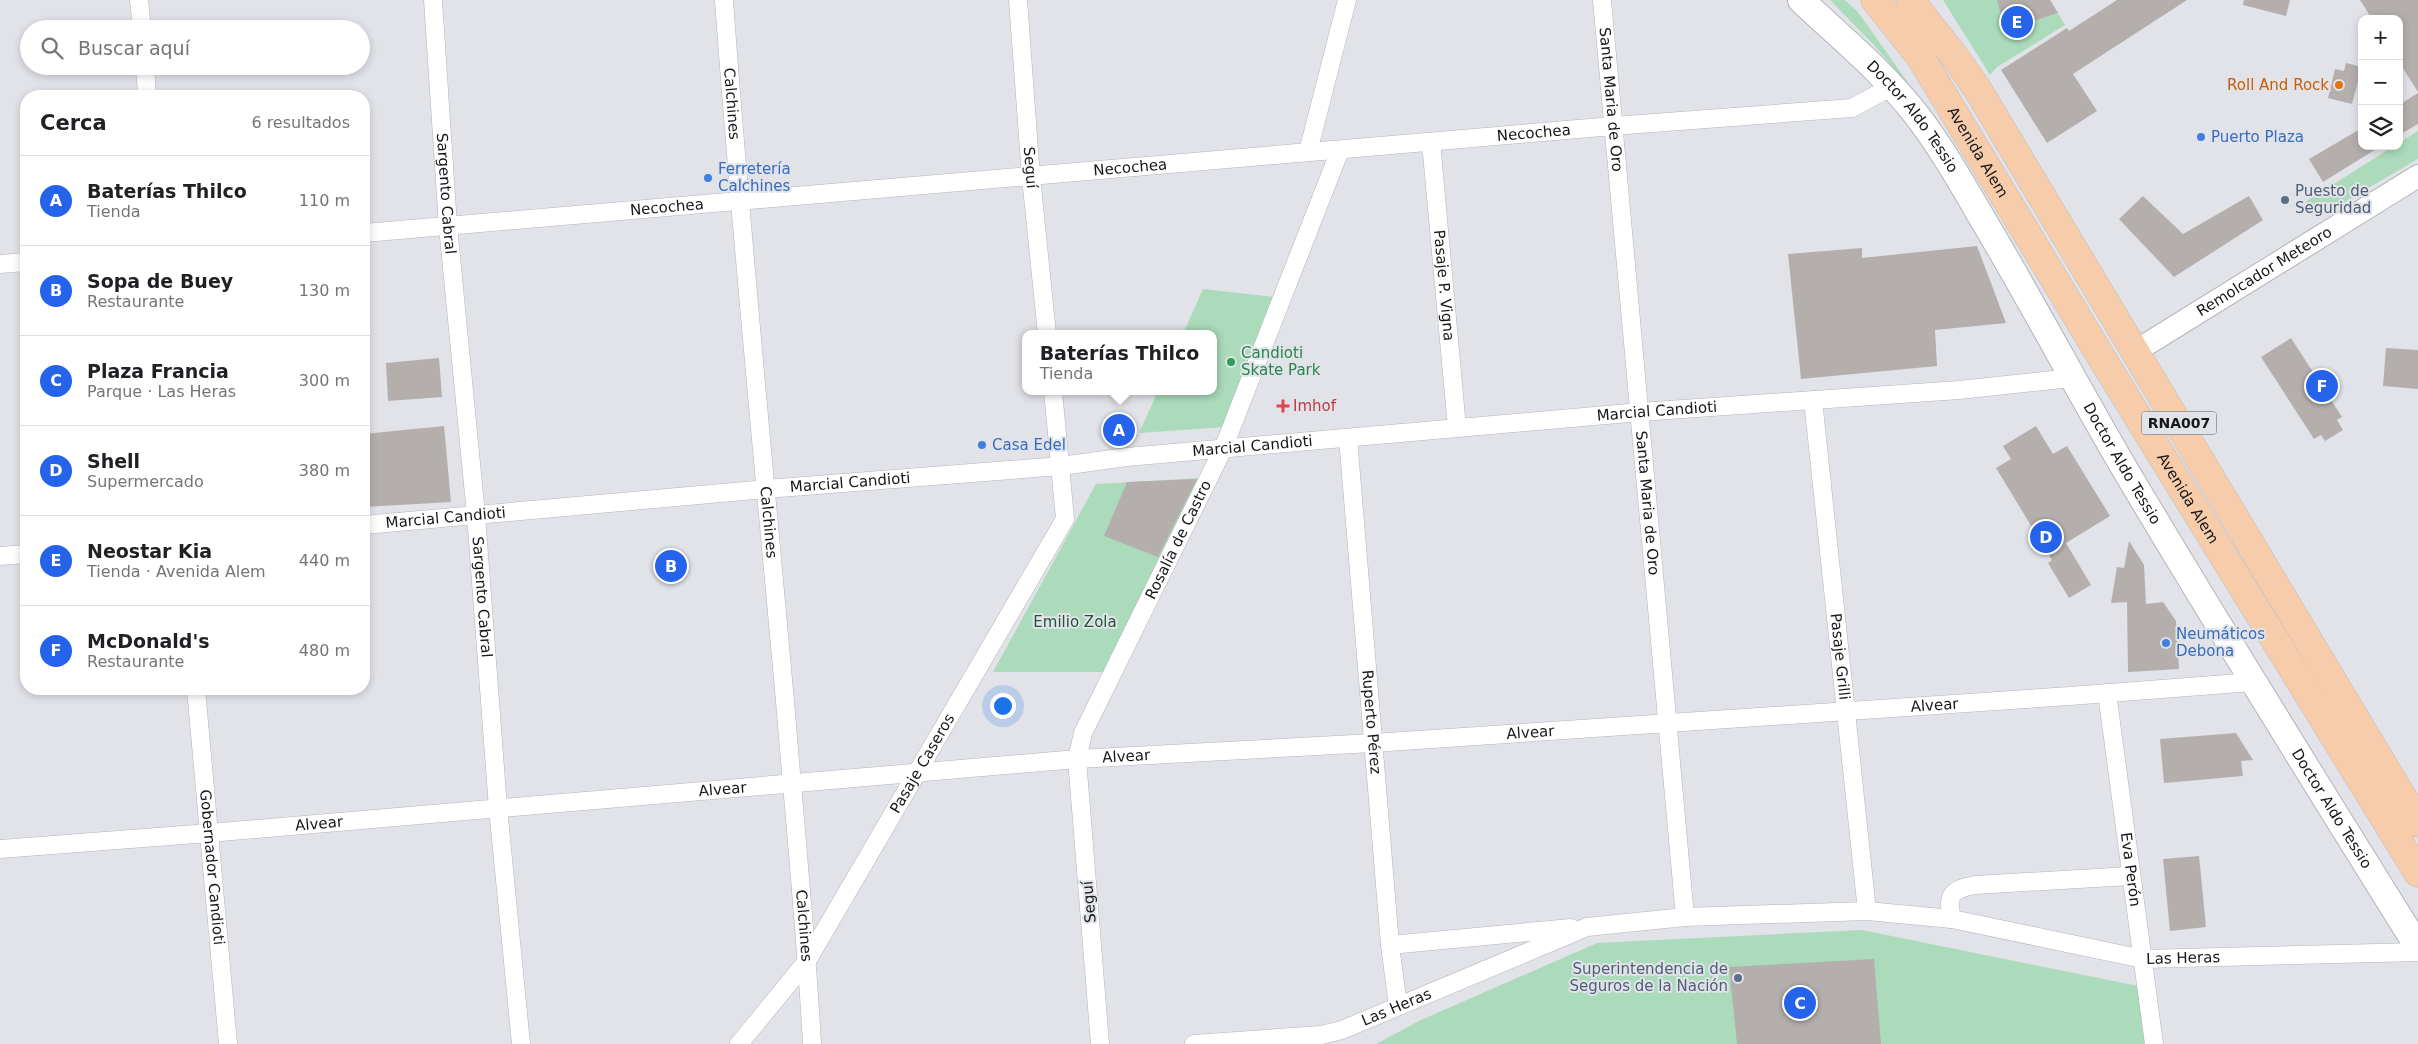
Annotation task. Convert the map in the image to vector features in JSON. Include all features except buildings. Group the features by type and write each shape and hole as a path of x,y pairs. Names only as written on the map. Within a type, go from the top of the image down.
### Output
{"highway":[{"name":"Avenida Alem","path":"1875,0 1921,58 2106,365 2418,873"},
{"name":"Avenida Alem","path":"1910,0 1978,90 2418,822"},
{"path":"1916,0 1933,28"}],"main road":[{"name":"Doctor Aldo Tessio","path":"1802,0 1891,86 1914,112 1946,159 2017,276 2072,378 2253,682 2418,947"},
{"name":"Marcial Candioti","path":"2072,378 2136,351"}],"street":[{"path":"139,0 141,20"},
{"name":"Sargento Cabral","path":"434,0 448,226 476,515 498,808 522,1044"},
{"name":"Calchines","path":"724,0 738,200 792,782 812,1044"},
{"name":"Seguí","path":"1018,0 1031,177 1047,330"},
{"path":"1308,152 1348,0"},
{"name":"Santa Maria de Oro","path":"1602,0 1685,917"},
{"path":"146,75 147,90"},
{"name":"Necochea","path":"370,232 1613,126 1852,108 1891,86"},
{"name":"Pasaje P. Vigna","path":"1431,142 1457,428"},
{"name":"Rosalía de Castro","path":"1077,759 1083,733 1223,449 1340,150"},
{"name":"Remolcador Meteoro","path":"2136,351 2418,176"},
{"path":"0,264 20,262"},
{"name":"Marcial Candioti","path":"370,524 766,489 1061,466 1223,449 1640,412 1959,390 2072,378"},
{"path":"1053,395 1061,466"},
{"name":"Pasaje Grilli","path":"1813,400 1867,911"},
{"name":"Ruperto Pérez","path":"1348,438 1390,945 1398,1006"},
{"name":"Pasaje Caseros","path":"739,1044 807,961 915,773 1065,519 1061,466"},
{"path":"0,556 20,554"},
{"name":"Alvear","path":"0,849 1077,759 1373,743 2253,682"},
{"name":"Eva Perón","path":"2106,693 2154,1044"},
{"name":"Gobernador Candioti","path":"197,695 228,1044"},
{"name":"Seguí","path":"1077,759 1100,1044"},
{"path":"1952,919 1950,898 1952,894 1963,887 1975,884 2130,876"},
{"name":"Las Heras","path":"1390,945 1685,917 1867,911 1952,919 2143,959 2418,952"},
{"name":"Las Heras","path":"1194,1044 1321,1035 1342,1030 1587,927"}],"green space":[{"path":"1830,0 1845,0 1858,12 1914,91 1873,44"},
{"path":"1943,0 1997,0 2005,31 2058,13 2065,25 1997,67 1990,75"},
{"path":"2418,131 2418,159 2324,214 2314,212 2305,202 2388,150 2403,150 2403,140"},
{"name":"Candioti Skate Park","path":"1203,289 1275,297 1225,427 1139,433 1156,395 1217,395 1217,330 1185,330"},
{"name":"Emilio Zola","path":"1202,478 1105,672 993,672 1096,484"},
{"path":"1862,930 2138,986 2145,1044 1376,1044 1421,1020 1597,943"}],"place":[{"name":"Neostar Kia","path":"2017,22"},
{"name":"Roll And Rock","path":"2339,85"},
{"name":"Puerto Plaza","path":"2201,137"},
{"name":"Ferretería Calchines","path":"708,178"},
{"name":"Puesto de Seguridad","path":"2285,200"},
{"name":"Candioti Skate Park","path":"1231,362"},
{"name":"McDonald's","path":"2322,386"},
{"name":"Imhof","path":"1283,406"},
{"name":"Baterías Thilco","path":"1119,430"},
{"name":"Casa Edel","path":"982,445"},
{"name":"Shell","path":"2046,537"},
{"name":"Sopa de Buey","path":"671,566"},
{"name":"Neumáticos Debona","path":"2166,643"},
{"name":"Superintendencia de Seguros de la Nación","path":"1738,978"},
{"name":"Plaza Francia","path":"1800,1003"}]}
